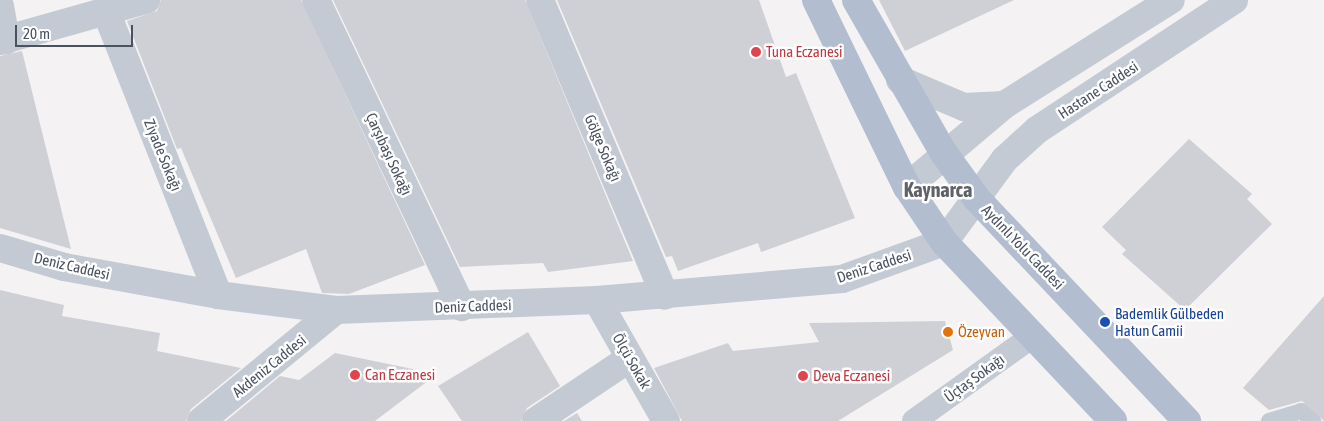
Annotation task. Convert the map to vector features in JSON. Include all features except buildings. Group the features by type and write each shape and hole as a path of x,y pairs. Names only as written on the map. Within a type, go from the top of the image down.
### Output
{"main road":[{"path":"816,0 907,187 944,242 1034,335 1113,421"},
{"name":"Aydınlı Yolu Caddesi","path":"856,0 900,80 943,152 977,199 1187,421"}],"street":[{"path":"0,6 3,41 107,14 146,0"},
{"name":"Çarşıbaşı Sokağı","path":"316,0 462,307"},
{"name":"Gölge Sokağı","path":"540,0 665,296"},
{"path":"907,187 943,152 1004,105 1171,0"},
{"name":"Hastane Caddesi","path":"944,242 1005,159 1038,130 1234,0"},
{"name":"Ziyade Sokağı","path":"107,14 218,295"},
{"path":"900,80 964,107 1004,105"},
{"name":"Deniz Caddesi","path":"0,248 64,266 218,295 336,310 462,307 665,296 842,279 944,242"},
{"name":"Ölçü Sokak","path":"597,300 666,421"},
{"name":"Akdeniz Caddesi","path":"201,421 336,310"},
{"name":"Üçtaş Sokağı","path":"914,421 1034,335"},
{"path":"536,421 630,358"}],"lane":[{"path":"1269,421 1301,411 1313,421"}],"place":[{"name":"Tuna Eczanesi","path":"756,52"},
{"name":"Bademli̇k Gülbeden Hatun Cami̇i̇","path":"1105,322"},
{"name":"Özeyvan","path":"948,332"},
{"name":"Can Eczanesi","path":"355,375"},
{"name":"Deva Eczanesi","path":"803,376"}],"district":[{"name":"Kaynarca","path":"938,189"}]}
